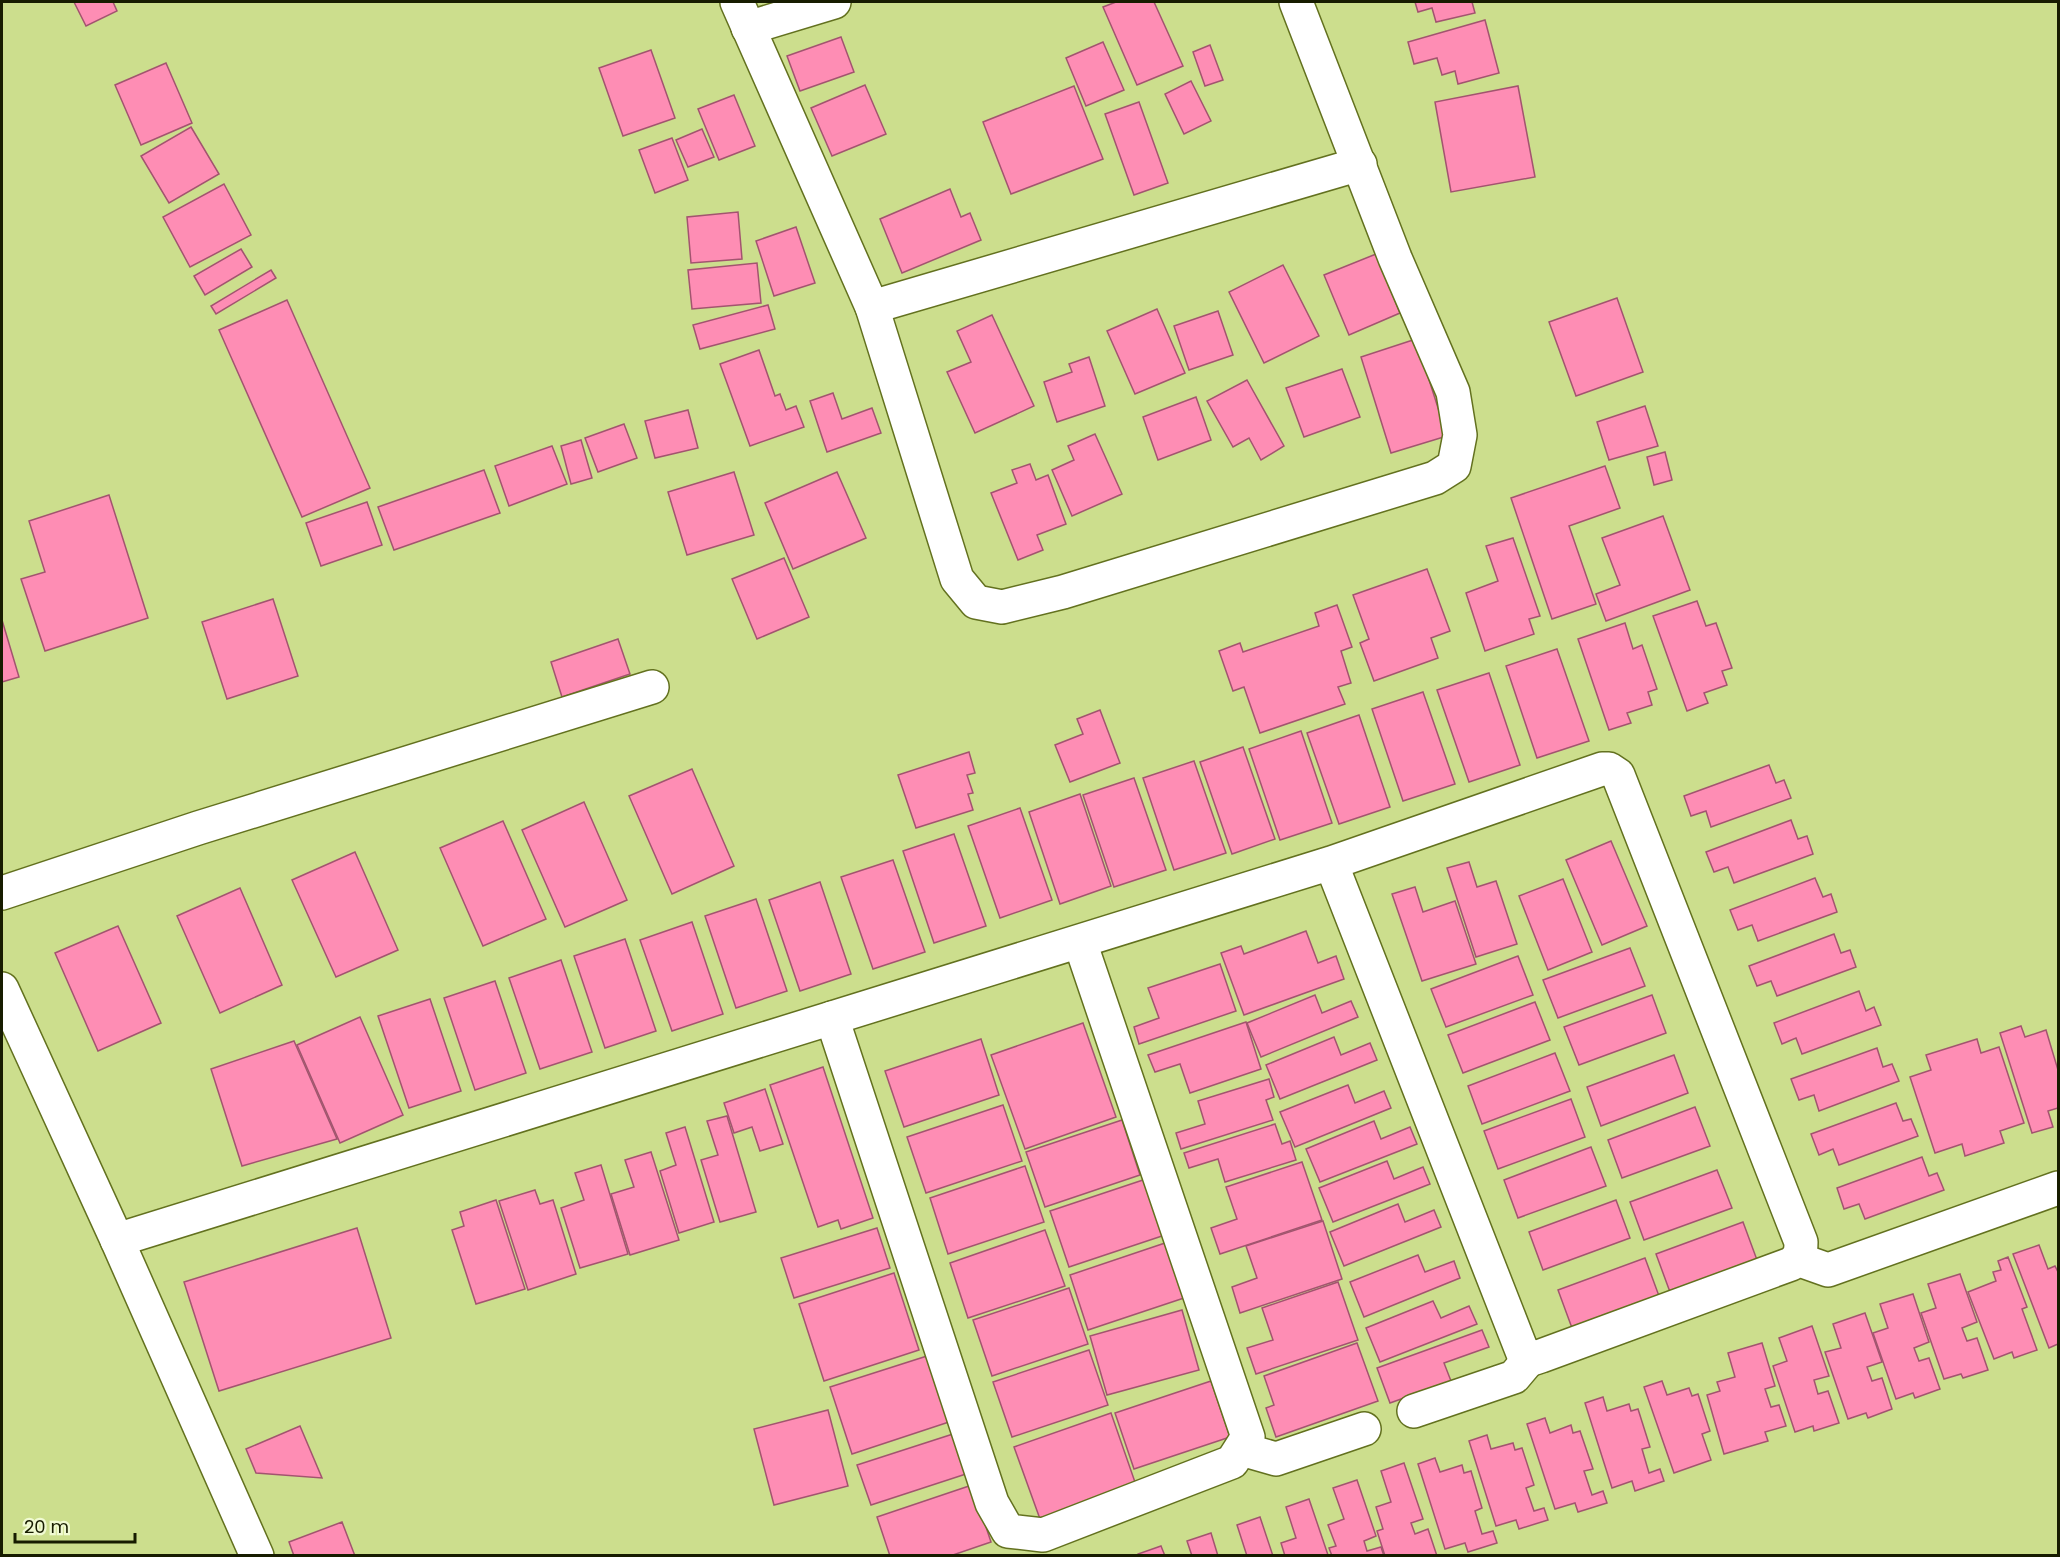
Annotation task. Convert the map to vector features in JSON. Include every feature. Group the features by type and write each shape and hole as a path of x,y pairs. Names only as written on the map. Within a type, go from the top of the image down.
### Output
{"street":[{"path":"834,2 743,15 872,307 957,579 976,602 1002,607 1063,592 1435,478 1454,466 1460,435 1453,392 1395,258 1296,2"},
{"path":"872,307 1360,164"},
{"path":"2,893 198,828 652,687"},
{"path":"117,1240 1331,863 1602,768 1615,771 1801,1242 1801,1253 1797,1259 1791,1264 1552,1352 1530,1358 1524,1356 1331,863"},
{"path":"832,1018 992,1503 1008,1531 1043,1535 1232,1462 1248,1437 1080,942"},
{"path":"2,989 117,1240 256,1556"},
{"path":"1797,1259 1828,1270 2058,1188"},
{"path":"1414,1412 1514,1377 1530,1358"},
{"path":"1240,1449 1276,1459 1364,1429"}],"building":[{"path":"74,2 113,2 117,11 86,26"},
{"path":"1116,2 1154,2 1183,66 1137,85 1103,7"},
{"path":"1415,2 1472,2 1475,13 1436,22 1432,8 1418,12"},
{"path":"1485,20 1499,73 1458,84 1455,71 1442,75 1437,58 1414,64 1408,42"},
{"path":"841,37 854,72 800,91 787,56"},
{"path":"1103,42 1124,90 1086,106 1066,58"},
{"path":"1210,45 1223,80 1205,86 1193,52"},
{"path":"651,50 675,118 623,136 599,68"},
{"path":"166,63 192,123 141,145 115,85"},
{"path":"1191,81 1211,121 1184,134 1165,94"},
{"path":"865,85 886,134 832,156 811,108"},
{"path":"1074,86 1103,159 1011,194 983,122"},
{"path":"1518,86 1535,177 1451,192 1435,102"},
{"path":"734,95 755,146 719,160 698,109"},
{"path":"1139,102 1168,183 1134,195 1105,114"},
{"path":"191,127 219,174 169,203 141,156"},
{"path":"702,129 714,157 688,167 676,140"},
{"path":"672,138 688,180 655,193 639,150"},
{"path":"224,184 251,235 190,267 163,217"},
{"path":"950,189 961,217 970,213 981,240 902,273 880,219"},
{"path":"738,212 742,259 691,263 687,217"},
{"path":"796,227 815,283 774,296 756,241"},
{"path":"241,249 252,267 205,295 194,276"},
{"path":"1376,254 1400,313 1349,335 1324,275"},
{"path":"757,263 761,303 692,309 688,270"},
{"path":"1283,265 1319,336 1264,363 1229,292"},
{"path":"271,270 276,278 216,314 211,306"},
{"path":"1617,298 1643,372 1576,396 1549,322"},
{"path":"287,300 370,488 302,517 219,330"},
{"path":"768,305 775,329 700,349 693,325"},
{"path":"1157,309 1185,373 1135,394 1107,331"},
{"path":"1218,311 1233,355 1189,370 1174,326"},
{"path":"992,315 1034,406 975,433 947,372 971,362 957,331"},
{"path":"1416,339 1447,436 1391,453 1361,357"},
{"path":"759,350 775,396 780,394 786,410 796,406 804,427 750,446 720,364"},
{"path":"1089,357 1105,406 1057,422 1044,382 1072,372 1069,364"},
{"path":"1342,369 1360,417 1304,437 1286,388"},
{"path":"1247,380 1284,446 1261,460 1249,438 1233,447 1207,401"},
{"path":"833,393 842,419 872,408 881,433 827,452 810,401"},
{"path":"1196,397 1211,440 1158,460 1143,417"},
{"path":"1645,406 1658,446 1609,460 1597,422"},
{"path":"688,410 698,448 655,458 645,421"},
{"path":"624,424 637,458 598,472 585,438"},
{"path":"1095,434 1122,494 1072,516 1052,470 1074,460 1068,446"},
{"path":"581,440 592,478 571,484 561,446"},
{"path":"552,446 567,484 509,506 495,466"},
{"path":"1665,452 1672,480 1654,485 1647,457"},
{"path":"1030,464 1036,480 1048,475 1066,524 1037,535 1043,550 1018,560 991,493 1017,483 1012,470"},
{"path":"1605,466 1620,508 1569,526 1596,604 1552,619 1511,498"},
{"path":"484,470 500,513 394,550 378,507"},
{"path":"734,472 754,535 687,555 668,492"},
{"path":"837,472 866,538 793,569 765,503"},
{"path":"109,495 148,618 45,651 21,579 45,572 29,521"},
{"path":"367,502 382,545 321,566 306,523"},
{"path":"1663,516 1690,590 1606,621 1596,594 1620,585 1602,538"},
{"path":"1513,538 1540,616 1529,619 1534,634 1485,651 1466,593 1498,581 1486,546"},
{"path":"784,558 809,617 757,639 732,579"},
{"path":"1427,569 1450,631 1431,638 1438,658 1374,681 1360,643 1369,639 1353,595"},
{"path":"273,599 298,676 227,699 202,622"},
{"path":"1697,601 1706,626 1716,623 1732,668 1722,671 1727,685 1704,693 1708,703 1687,711 1653,616"},
{"path":"1337,605 1352,647 1341,651 1351,683 1338,687 1345,704 1260,733 1244,687 1233,691 1219,651 1240,643 1243,652 1319,626 1315,613"},
{"path":"2,620 19,677 2,682"},
{"path":"1625,623 1633,649 1642,645 1657,689 1648,692 1652,705 1627,713 1631,723 1609,730 1578,639"},
{"path":"618,639 630,674 562,697 551,662"},
{"path":"1557,649 1589,741 1537,758 1506,666"},
{"path":"1489,673 1520,765 1469,782 1437,690"},
{"path":"1423,692 1455,784 1403,801 1372,709"},
{"path":"1100,710 1120,763 1070,782 1055,745 1083,734 1077,719"},
{"path":"1359,715 1390,807 1339,824 1307,733"},
{"path":"1301,731 1332,823 1280,840 1249,749"},
{"path":"1243,747 1275,839 1232,854 1200,762"},
{"path":"969,752 975,773 967,775 973,793 968,794 973,810 916,828 898,775"},
{"path":"1194,761 1226,853 1174,870 1143,778"},
{"path":"1769,765 1776,783 1784,780 1791,798 1711,827 1706,811 1691,816 1684,796"},
{"path":"692,769 734,866 672,894 629,796"},
{"path":"1134,778 1166,870 1114,887 1083,795"},
{"path":"1080,794 1111,886 1060,904 1029,812"},
{"path":"584,802 627,900 565,927 522,830"},
{"path":"1020,808 1052,900 1000,918 968,826"},
{"path":"1791,820 1798,839 1807,836 1813,854 1734,883 1728,867 1714,872 1706,852"},
{"path":"503,821 546,919 483,946 440,848"},
{"path":"954,834 986,926 934,943 903,851"},
{"path":"1611,841 1647,926 1602,945 1566,860"},
{"path":"355,852 398,950 336,977 292,880"},
{"path":"893,860 925,952 873,969 841,877"},
{"path":"1469,862 1477,887 1496,881 1517,944 1476,957 1447,868"},
{"path":"1815,878 1823,897 1831,894 1837,912 1758,941 1752,925 1738,930 1730,910"},
{"path":"1563,879 1592,952 1548,970 1519,896"},
{"path":"820,882 851,974 800,991 769,900"},
{"path":"1415,887 1423,912 1455,901 1476,964 1422,981 1392,894"},
{"path":"240,888 282,985 220,1013 177,916"},
{"path":"756,899 787,991 736,1008 705,916"},
{"path":"692,922 723,1014 672,1031 640,940"},
{"path":"118,926 161,1023 98,1051 55,953"},
{"path":"1306,931 1318,963 1336,956 1344,979 1244,1015 1221,953 1241,946 1244,954"},
{"path":"1834,934 1841,953 1850,950 1856,967 1777,996 1771,981 1757,986 1749,966"},
{"path":"625,939 656,1031 605,1048 574,956"},
{"path":"1630,948 1645,986 1558,1018 1543,980"},
{"path":"1518,956 1533,995 1446,1027 1431,989"},
{"path":"561,960 592,1052 540,1069 509,978"},
{"path":"1220,964 1236,1011 1139,1044 1134,1027 1159,1018 1148,988"},
{"path":"495,981 526,1073 475,1090 444,998"},
{"path":"1859,991 1866,1011 1874,1007 1881,1025 1802,1054 1796,1038 1782,1044 1774,1023"},
{"path":"1315,995 1322,1013 1351,1001 1358,1017 1261,1057 1247,1023"},
{"path":"1652,995 1666,1033 1579,1065 1564,1027"},
{"path":"430,999 461,1091 409,1108 378,1016"},
{"path":"1535,1002 1550,1040 1463,1073 1448,1035"},
{"path":"360,1017 403,1115 340,1143 297,1045"},
{"path":"1246,1022 1261,1069 1190,1093 1180,1064 1155,1072 1148,1055"},
{"path":"1083,1023 1116,1117 1025,1149 991,1055"},
{"path":"2021,1026 2025,1037 2046,1030 2058,1070 2058,1108 2048,1111 2053,1127 2032,1133 2000,1033"},
{"path":"1334,1037 1341,1055 1370,1043 1377,1060 1280,1099 1266,1065"},
{"path":"981,1039 999,1095 904,1127 885,1071"},
{"path":"1977,1039 1981,1053 1999,1047 2024,1123 2000,1131 2004,1143 1965,1156 1962,1144 1935,1153 1910,1077 1931,1070 1926,1055"},
{"path":"294,1041 337,1139 242,1166 211,1069"},
{"path":"1877,1048 1883,1067 1892,1064 1899,1081 1819,1111 1814,1095 1799,1100 1791,1079"},
{"path":"1555,1053 1570,1091 1482,1124 1468,1086"},
{"path":"1674,1055 1688,1093 1601,1126 1587,1087"},
{"path":"823,1067 873,1218 841,1229 838,1220 818,1227 770,1085"},
{"path":"1269,1079 1274,1097 1266,1100 1273,1120 1181,1149 1176,1133 1205,1124 1198,1101"},
{"path":"1348,1085 1355,1103 1384,1091 1391,1108 1295,1147 1280,1112"},
{"path":"765,1089 783,1144 760,1151 752,1127 734,1133 724,1103"},
{"path":"1571,1099 1585,1137 1498,1169 1484,1131"},
{"path":"1896,1103 1903,1121 1911,1119 1918,1136 1839,1165 1833,1149 1819,1155 1811,1134"},
{"path":"1003,1105 1022,1161 926,1193 907,1137"},
{"path":"1695,1107 1710,1146 1622,1178 1608,1140"},
{"path":"727,1116 756,1212 720,1222 701,1160 718,1155 707,1121"},
{"path":"1122,1120 1140,1175 1045,1207 1026,1152"},
{"path":"1374,1121 1381,1139 1410,1127 1417,1144 1320,1182 1306,1149"},
{"path":"1275,1124 1282,1144 1290,1141 1296,1160 1225,1182 1218,1159 1189,1168 1184,1153"},
{"path":"685,1127 714,1222 679,1233 660,1171 676,1165 666,1133"},
{"path":"1591,1147 1606,1186 1518,1218 1504,1180"},
{"path":"651,1152 679,1240 630,1255 611,1194 634,1187 625,1160"},
{"path":"1922,1157 1929,1176 1937,1173 1944,1190 1865,1219 1859,1204 1844,1209 1837,1188"},
{"path":"1387,1161 1394,1179 1423,1167 1430,1184 1333,1222 1319,1188"},
{"path":"1302,1162 1322,1220 1220,1254 1211,1228 1237,1219 1226,1187"},
{"path":"601,1165 628,1254 580,1268 561,1208 584,1200 575,1173"},
{"path":"1025,1166 1044,1222 948,1254 930,1198"},
{"path":"1717,1170 1732,1208 1644,1240 1630,1202"},
{"path":"1146,1179 1165,1235 1069,1267 1050,1211"},
{"path":"535,1190 540,1204 553,1200 576,1274 528,1290 499,1201"},
{"path":"496,1200 525,1289 476,1304 452,1230 464,1226 460,1212"},
{"path":"1616,1200 1630,1238 1543,1270 1529,1232"},
{"path":"1398,1204 1405,1222 1434,1210 1441,1227 1344,1266 1330,1232"},
{"path":"1323,1221 1342,1279 1240,1313 1232,1287 1257,1278 1246,1246"},
{"path":"1743,1222 1757,1260 1670,1292 1656,1254"},
{"path":"357,1228 391,1338 219,1391 184,1282"},
{"path":"877,1228 890,1268 794,1298 781,1258"},
{"path":"1045,1230 1065,1286 968,1318 950,1263"},
{"path":"1165,1243 1184,1298 1088,1330 1070,1275"},
{"path":"2039,1245 2048,1269 2055,1266 2058,1272 2058,1344 2049,1348 2013,1254"},
{"path":"1418,1255 1425,1272 1454,1261 1460,1278 1364,1317 1350,1282"},
{"path":"2008,1257 2027,1307 2022,1309 2037,1350 2014,1358 2012,1352 1994,1359 1968,1292 1996,1281 1993,1272 2001,1270 1998,1261"},
{"path":"1645,1258 1659,1296 1572,1328 1558,1290"},
{"path":"894,1273 919,1350 824,1381 799,1304"},
{"path":"1960,1274 1977,1322 1962,1328 1967,1341 1977,1338 1988,1370 1963,1378 1961,1374 1944,1379 1921,1313 1936,1308 1928,1284"},
{"path":"1338,1282 1358,1340 1256,1374 1247,1348 1273,1340 1262,1308"},
{"path":"1069,1288 1088,1344 992,1376 973,1320"},
{"path":"1913,1294 1929,1342 1914,1348 1919,1361 1929,1358 1940,1389 1915,1398 1913,1393 1896,1399 1873,1333 1888,1328 1880,1304"},
{"path":"1433,1301 1441,1318 1469,1306 1477,1324 1380,1362 1366,1328"},
{"path":"1182,1310 1199,1370 1107,1395 1090,1336"},
{"path":"1865,1313 1882,1362 1867,1367 1872,1381 1882,1378 1892,1409 1868,1418 1866,1413 1848,1419 1825,1352 1841,1348 1833,1324"},
{"path":"1812,1326 1829,1376 1814,1380 1818,1394 1828,1391 1839,1423 1814,1431 1813,1426 1795,1432 1773,1366 1787,1361 1779,1338"},
{"path":"1482,1330 1489,1347 1444,1363 1451,1381 1390,1403 1377,1368"},
{"path":"1357,1343 1378,1401 1276,1437 1266,1408 1274,1405 1264,1376"},
{"path":"1762,1343 1775,1386 1765,1389 1771,1407 1779,1405 1786,1426 1765,1432 1768,1441 1724,1454 1707,1395 1720,1391 1717,1382 1735,1377 1728,1353"},
{"path":"1089,1350 1108,1405 1012,1437 993,1382"},
{"path":"927,1356 949,1422 852,1454 830,1387"},
{"path":"1211,1381 1230,1437 1134,1469 1115,1413"},
{"path":"1662,1381 1667,1395 1689,1388 1692,1396 1698,1394 1710,1431 1702,1434 1711,1460 1674,1473 1644,1387"},
{"path":"1603,1397 1607,1411 1629,1404 1631,1411 1638,1409 1650,1447 1642,1449 1649,1473 1660,1469 1664,1481 1635,1491 1632,1481 1612,1488 1585,1403"},
{"path":"828,1410 848,1486 774,1505 754,1429"},
{"path":"1111,1413 1136,1485 1040,1519 1014,1447"},
{"path":"1545,1418 1550,1433 1571,1425 1573,1433 1580,1431 1593,1469 1584,1471 1592,1495 1603,1491 1607,1503 1578,1512 1575,1503 1555,1509 1527,1424"},
{"path":"300,1426 322,1478 256,1473 246,1449"},
{"path":"953,1434 966,1474 871,1505 857,1465"},
{"path":"1487,1435 1491,1449 1513,1443 1515,1450 1522,1448 1534,1485 1526,1488 1534,1511 1544,1508 1548,1520 1519,1529 1516,1520 1496,1526 1469,1441"},
{"path":"1435,1458 1440,1472 1462,1465 1464,1473 1471,1471 1482,1508 1475,1511 1482,1534 1493,1531 1497,1543 1468,1552 1465,1543 1445,1549 1418,1464"},
{"path":"1404,1463 1423,1519 1411,1523 1415,1534 1428,1529 1437,1556 1385,1556 1377,1531 1383,1529 1376,1507 1391,1502 1381,1471"},
{"path":"1357,1480 1376,1536 1364,1541 1367,1551 1381,1547 1384,1556 1332,1556 1329,1548 1336,1546 1328,1525 1344,1519 1333,1488"},
{"path":"972,1485 991,1542 950,1556 890,1556 877,1517"},
{"path":"1309,1499 1328,1555 1285,1556 1281,1543 1296,1538 1286,1507"},
{"path":"1260,1517 1273,1556 1247,1556 1237,1525"},
{"path":"342,1522 355,1556 294,1556 289,1542"},
{"path":"1211,1533 1218,1556 1192,1556 1187,1541"},
{"path":"1161,1546 1165,1556 1138,1556 1138,1554"}]}
